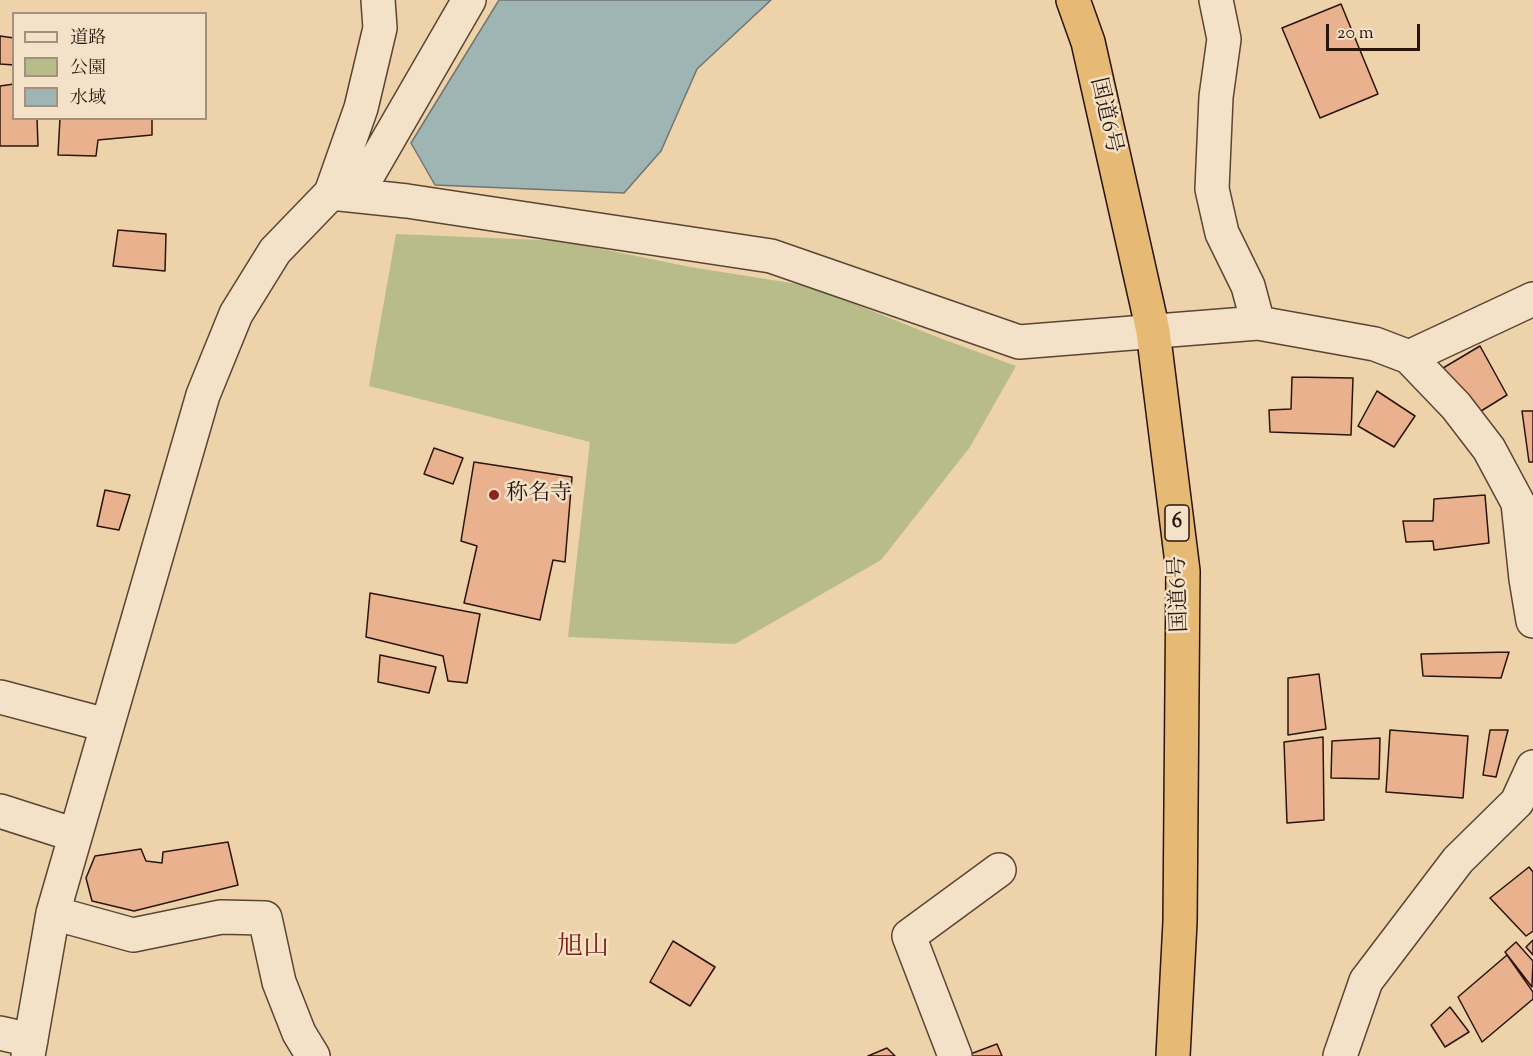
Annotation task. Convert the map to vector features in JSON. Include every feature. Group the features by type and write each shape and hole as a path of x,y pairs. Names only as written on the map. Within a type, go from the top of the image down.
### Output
{"highway":[{"name":"国道6号","path":"1073,0 1088,42 1153,331 1183,571 1180,922 1173,1056"}],"street":[{"path":"331,193 361,108 380,28 378,0"},
{"path":"20,1043 53,913 106,725 203,395 236,314 275,252 331,193 369,173 470,0"},
{"path":"1216,0 1224,39 1216,97 1212,189 1222,233 1248,286 1258,323"},
{"path":"331,193 407,201 771,256 1019,342 1258,323 1375,344 1409,357 1456,406 1489,449 1518,503 1533,621"},
{"path":"1409,357 1533,298"},
{"path":"0,697 106,725"},
{"path":"1340,1056 1366,981 1458,860 1525,809 1533,767"},
{"path":"0,811 75,835"},
{"path":"955,1056 909,936 999,870"},
{"path":"53,913 133,935 221,917 265,918 279,982 299,1034 313,1056"}],"green space":[{"path":"396,234 563,241 690,267 810,286 1016,366 970,447 881,560 735,644 568,637 590,442 369,386"}],"water":[{"path":"499,0 771,0 697,69 661,151 624,193 435,185 411,143"}],"building":[{"path":"1341,4 1378,94 1320,118 1282,28"},
{"path":"0,36 12,38 12,65 0,64"},
{"path":"12,84 12,120 37,120 38,146 0,146 0,86"},
{"path":"60,120 152,120 152,135 98,140 96,156 58,155"},
{"path":"118,230 166,234 165,271 113,266"},
{"path":"1480,346 1507,395 1473,416 1438,371"},
{"path":"1292,377 1353,378 1351,435 1270,432 1269,410 1291,409"},
{"path":"1377,391 1415,416 1394,447 1358,426"},
{"path":"1522,411 1533,411 1533,462 1529,462"},
{"path":"434,448 463,458 453,484 424,474"},
{"path":"474,462 572,477 565,562 553,560 540,620 464,603 477,546 461,541"},
{"path":"105,490 130,495 119,530 97,526"},
{"path":"1485,495 1489,543 1434,550 1433,541 1406,542 1403,521 1433,521 1434,499"},
{"path":"370,593 480,614 467,683 448,681 443,656 366,637"},
{"path":"1509,652 1501,678 1423,676 1421,654"},
{"path":"380,655 436,667 429,693 378,682"},
{"path":"1319,674 1326,729 1288,735 1288,678"},
{"path":"1390,730 1468,736 1463,798 1386,792"},
{"path":"1490,730 1508,730 1496,777 1483,775"},
{"path":"1323,737 1324,820 1287,823 1284,742"},
{"path":"1380,738 1379,779 1331,778 1332,741"},
{"path":"228,842 238,885 134,911 92,901 86,878 95,856 141,849 146,861 162,863 163,852"},
{"path":"1529,867 1533,872 1533,931 1526,936 1490,898"},
{"path":"1533,940 1533,955 1526,947"},
{"path":"673,941 715,967 690,1006 650,982"},
{"path":"1516,942 1533,961 1532,987 1505,952"},
{"path":"1507,955 1533,992 1533,999 1482,1042 1458,997"},
{"path":"1450,1007 1469,1032 1445,1047 1431,1025"},
{"path":"997,1044 1002,1056 965,1056"},
{"path":"887,1048 895,1056 868,1056"}],"place":[{"name":"称名寺","path":"494,495"}],"district":[{"name":"旭山","path":"583,950"}]}
